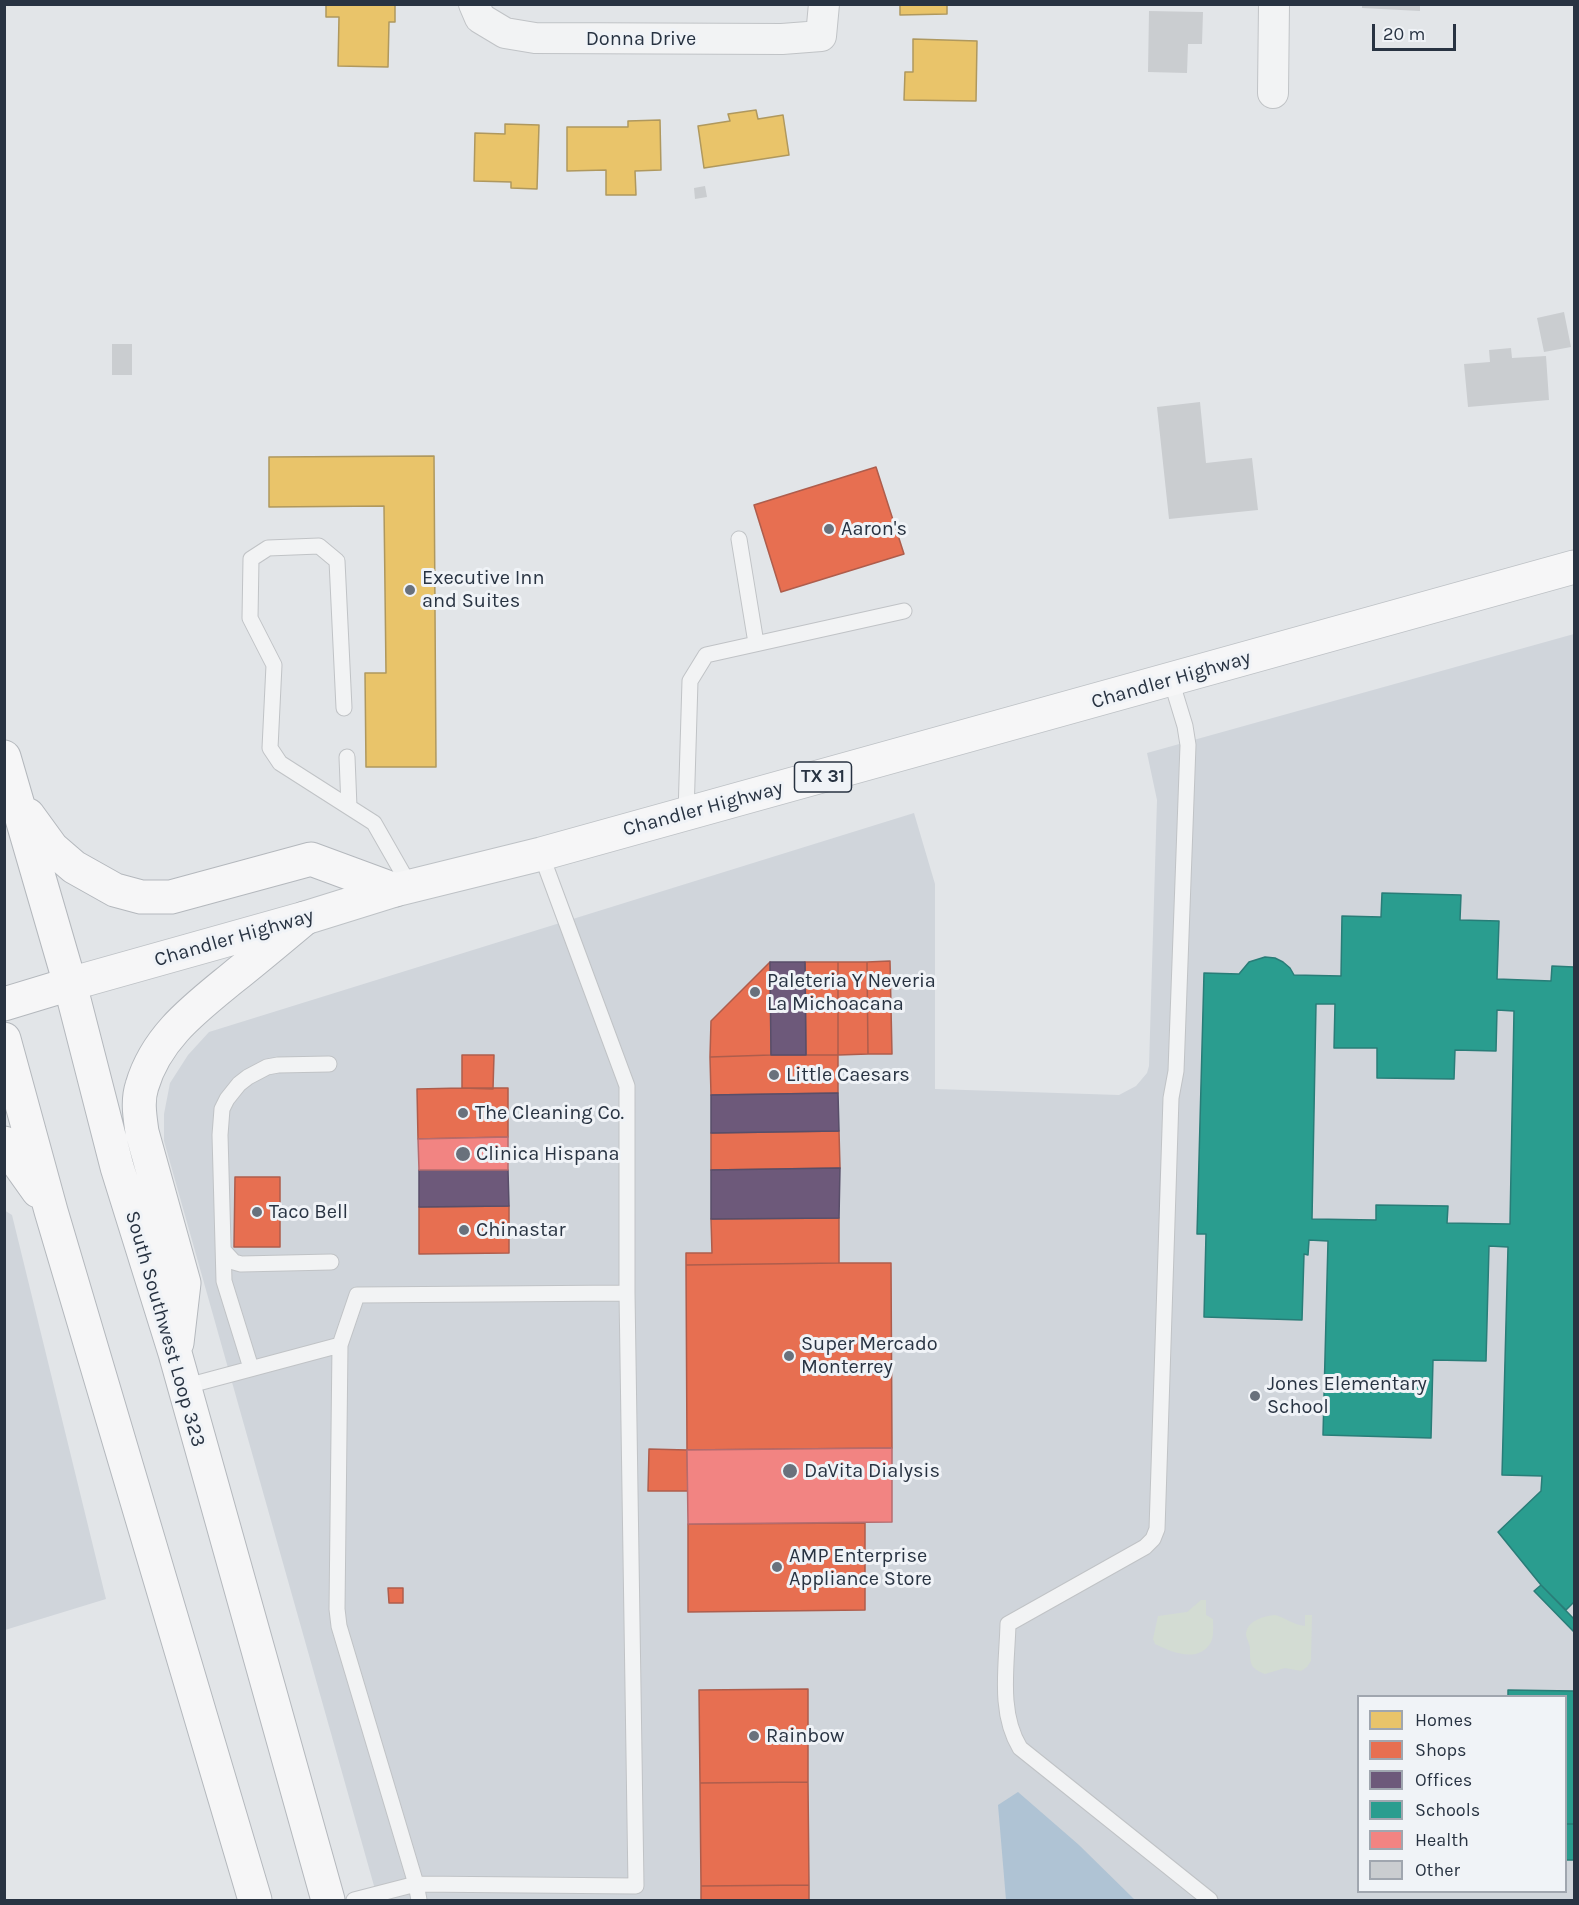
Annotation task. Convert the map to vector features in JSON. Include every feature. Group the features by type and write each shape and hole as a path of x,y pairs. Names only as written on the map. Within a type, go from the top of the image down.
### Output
{"main road":[{"name":"Chandler Highway","path":"4,1004 403,888 541,854 1575,567"},
{"name":"South Southwest Loop 323","path":"4,757 70,984 117,1167 175,1353 328,1900"},
{"path":"16,796 40,834 74,867 115,890 141,897 171,897 311,859 403,888"},
{"path":"175,1353 184,1283 142,1132 141,1088 160,1046 186,1016 305,918"},
{"path":"4,1039 51,1211 255,1900"},
{"path":"4,1143 51,1211"}],"street":[{"name":"Donna Drive","path":"474,4 480,18 505,33 535,38 782,39 821,36 824,4"},
{"path":"1273,93 1274,4"}],"lane":[{"path":"739,539 756,643"},
{"path":"344,708 337,561 319,546 268,548 251,559 250,618 274,665 270,748 280,763 374,823 403,888"},
{"path":"686,814 690,681 706,655 904,611"},
{"path":"1171,680 1185,726 1188,745 1176,1071 1171,1098 1157,1529 1153,1539 1145,1546 1008,1624 1006,1700 1010,1727 1020,1748 1210,1900"},
{"path":"347,758 349,807"},
{"path":"354,1900 416,1884 636,1893 627,1293 627,1086 541,854"},
{"path":"251,1368 224,1281 220,1121 227,1099 239,1084 267,1067 329,1064"},
{"path":"224,1251 234,1262 241,1264 331,1262"},
{"path":"419,1900 339,1626 337,1609 340,1345 357,1296 627,1293"},
{"path":"183,1387 340,1345"}],"shaded area":[{"path":"1574,634 1574,1900 378,1900 164,1141 164,1114 170,1083 188,1055 209,1032 914,813 935,884 935,1089 1119,1095 1136,1086 1147,1073 1149,1066 1157,800 1147,753"},
{"path":"4,1210 12,1215 106,1599 5,1630"},
{"path":"1201,1600 1206,1600 1206,1615 1213,1619 1212,1640 1206,1649 1199,1653 1184,1654 1155,1644 1153,1639 1158,1616 1187,1612"},
{"path":"1275,1615 1305,1626 1305,1615 1312,1615 1311,1661 1301,1671 1285,1668 1265,1674 1256,1670 1252,1665 1247,1630 1256,1620"}],"water":[{"path":"1018,1792 1079,1845 1135,1900 1006,1900 998,1805"}],"building: Homes":[{"path":"326,4 395,4 395,22 389,22 388,67 338,66 339,17 326,17"},
{"path":"900,4 947,4 947,14 900,15"},
{"path":"913,39 977,41 976,101 904,100 905,72 913,72"},
{"path":"756,110 758,119 783,115 789,155 704,168 698,126 730,121 728,114"},
{"path":"660,120 661,170 635,171 636,195 606,195 606,170 567,171 567,127 628,127 628,121"},
{"path":"505,124 539,125 537,189 511,188 511,182 474,181 475,133 505,134"},
{"name":"Executive Inn and Suites","path":"434,456 436,767 366,767 365,673 386,673 384,506 269,507 269,457"}],"building: Shops":[{"name":"Aaron's","path":"876,467 904,554 781,592 754,505"},
{"path":"890,961 892,1054 868,1054 867,962"},
{"name":"Paleteria Y Neveria La Michoacana","path":"770,962 771,1055 710,1057 711,1021"},
{"path":"805,962 838,962 838,1055 806,1055"},
{"path":"838,962 867,962 868,1054 838,1055"},
{"path":"462,1055 494,1055 493,1089 462,1088"},
{"name":"Little Caesars","path":"838,1055 838,1093 711,1095 710,1057"},
{"name":"The Cleaning Co.","path":"508,1088 508,1137 418,1139 417,1089"},
{"path":"839,1131 840,1168 711,1170 711,1133"},
{"name":"Taco Bell","path":"235,1177 280,1177 280,1247 234,1247"},
{"name":"Chinastar","path":"509,1206 509,1253 419,1254 419,1207"},
{"path":"839,1218 839,1263 686,1265 686,1253 712,1253 711,1219"},
{"name":"Super Mercado Monterrey","path":"891,1263 892,1448 687,1450 686,1265"},
{"path":"649,1449 687,1450 688,1491 648,1491"},
{"name":"AMP Enterprise Appliance Store","path":"865,1523 865,1610 688,1612 688,1524"},
{"path":"388,1588 403,1588 403,1603 389,1603"},
{"name":"Rainbow","path":"808,1689 808,1782 700,1783 699,1690"},
{"path":"808,1782 809,1885 701,1886 700,1783"},
{"path":"809,1885 809,1900 701,1900 701,1886"}],"building: Offices":[{"path":"770,962 805,962 806,1055 771,1055"},
{"path":"838,1093 839,1131 711,1133 711,1095"},
{"path":"840,1168 839,1218 711,1219 711,1170"},
{"path":"419,1170 508,1170 509,1206 419,1207"}],"building: Schools":[{"path":"1382,893 1461,895 1460,920 1499,921 1497,979 1551,981 1552,966 1574,967 1574,1602 1566,1610 1541,1585 1498,1532 1541,1491 1542,1476 1502,1475 1508,1247 1489,1246 1486,1361 1433,1360 1431,1438 1323,1435 1328,1241 1309,1240 1308,1255 1304,1254 1302,1320 1204,1317 1206,1234 1197,1234 1204,973 1239,974 1249,962 1265,957 1283,962 1294,975 1341,976 1342,916 1381,917","holes":["1316,1004 1335,1004 1334,1048 1377,1048 1377,1078 1454,1079 1455,1050 1496,1051 1497,1010 1514,1011 1510,1224 1447,1223 1448,1206 1376,1205 1376,1220 1312,1219"]},
{"path":"1541,1585 1574,1619 1574,1632 1534,1591"},
{"path":"1508,1690 1574,1691 1574,1824 1567,1824 1567,1695 1508,1695"},
{"path":"1567,1824 1574,1824 1574,1860 1567,1860"}],"building: Health":[{"name":"Clinica Hispana","path":"508,1137 508,1170 419,1170 418,1139"},
{"name":"DaVita Dialysis","path":"892,1448 892,1522 688,1524 687,1450"}],"building: Other":[{"path":"1362,4 1420,4 1420,11 1362,8"},
{"path":"1149,11 1203,12 1202,44 1188,44 1187,73 1148,72"},
{"path":"705,186 707,197 695,199 694,188"},
{"path":"1564,312 1571,347 1544,352 1537,318"},
{"path":"112,344 132,344 132,375 112,375"},
{"path":"1511,348 1512,358 1546,356 1549,400 1468,407 1464,364 1490,362 1489,350"},
{"path":"1200,402 1206,463 1252,458 1258,510 1169,519 1157,407"}],"place":[{"name":"Aaron's","path":"829,529"},
{"name":"Executive Inn and Suites","path":"410,590"},
{"name":"Paleteria Y Neveria La Michoacana","path":"755,992"},
{"name":"Little Caesars","path":"774,1075"},
{"name":"The Cleaning Co.","path":"463,1113"},
{"name":"Clinica Hispana","path":"463,1154"},
{"name":"Taco Bell","path":"257,1212"},
{"name":"Chinastar","path":"464,1230"},
{"name":"Super Mercado Monterrey","path":"789,1356"},
{"name":"Jones Elementary School","path":"1255,1396"},
{"name":"DaVita Dialysis","path":"790,1471"},
{"name":"AMP Enterprise Appliance Store","path":"777,1567"},
{"name":"Rainbow","path":"754,1736"}]}
